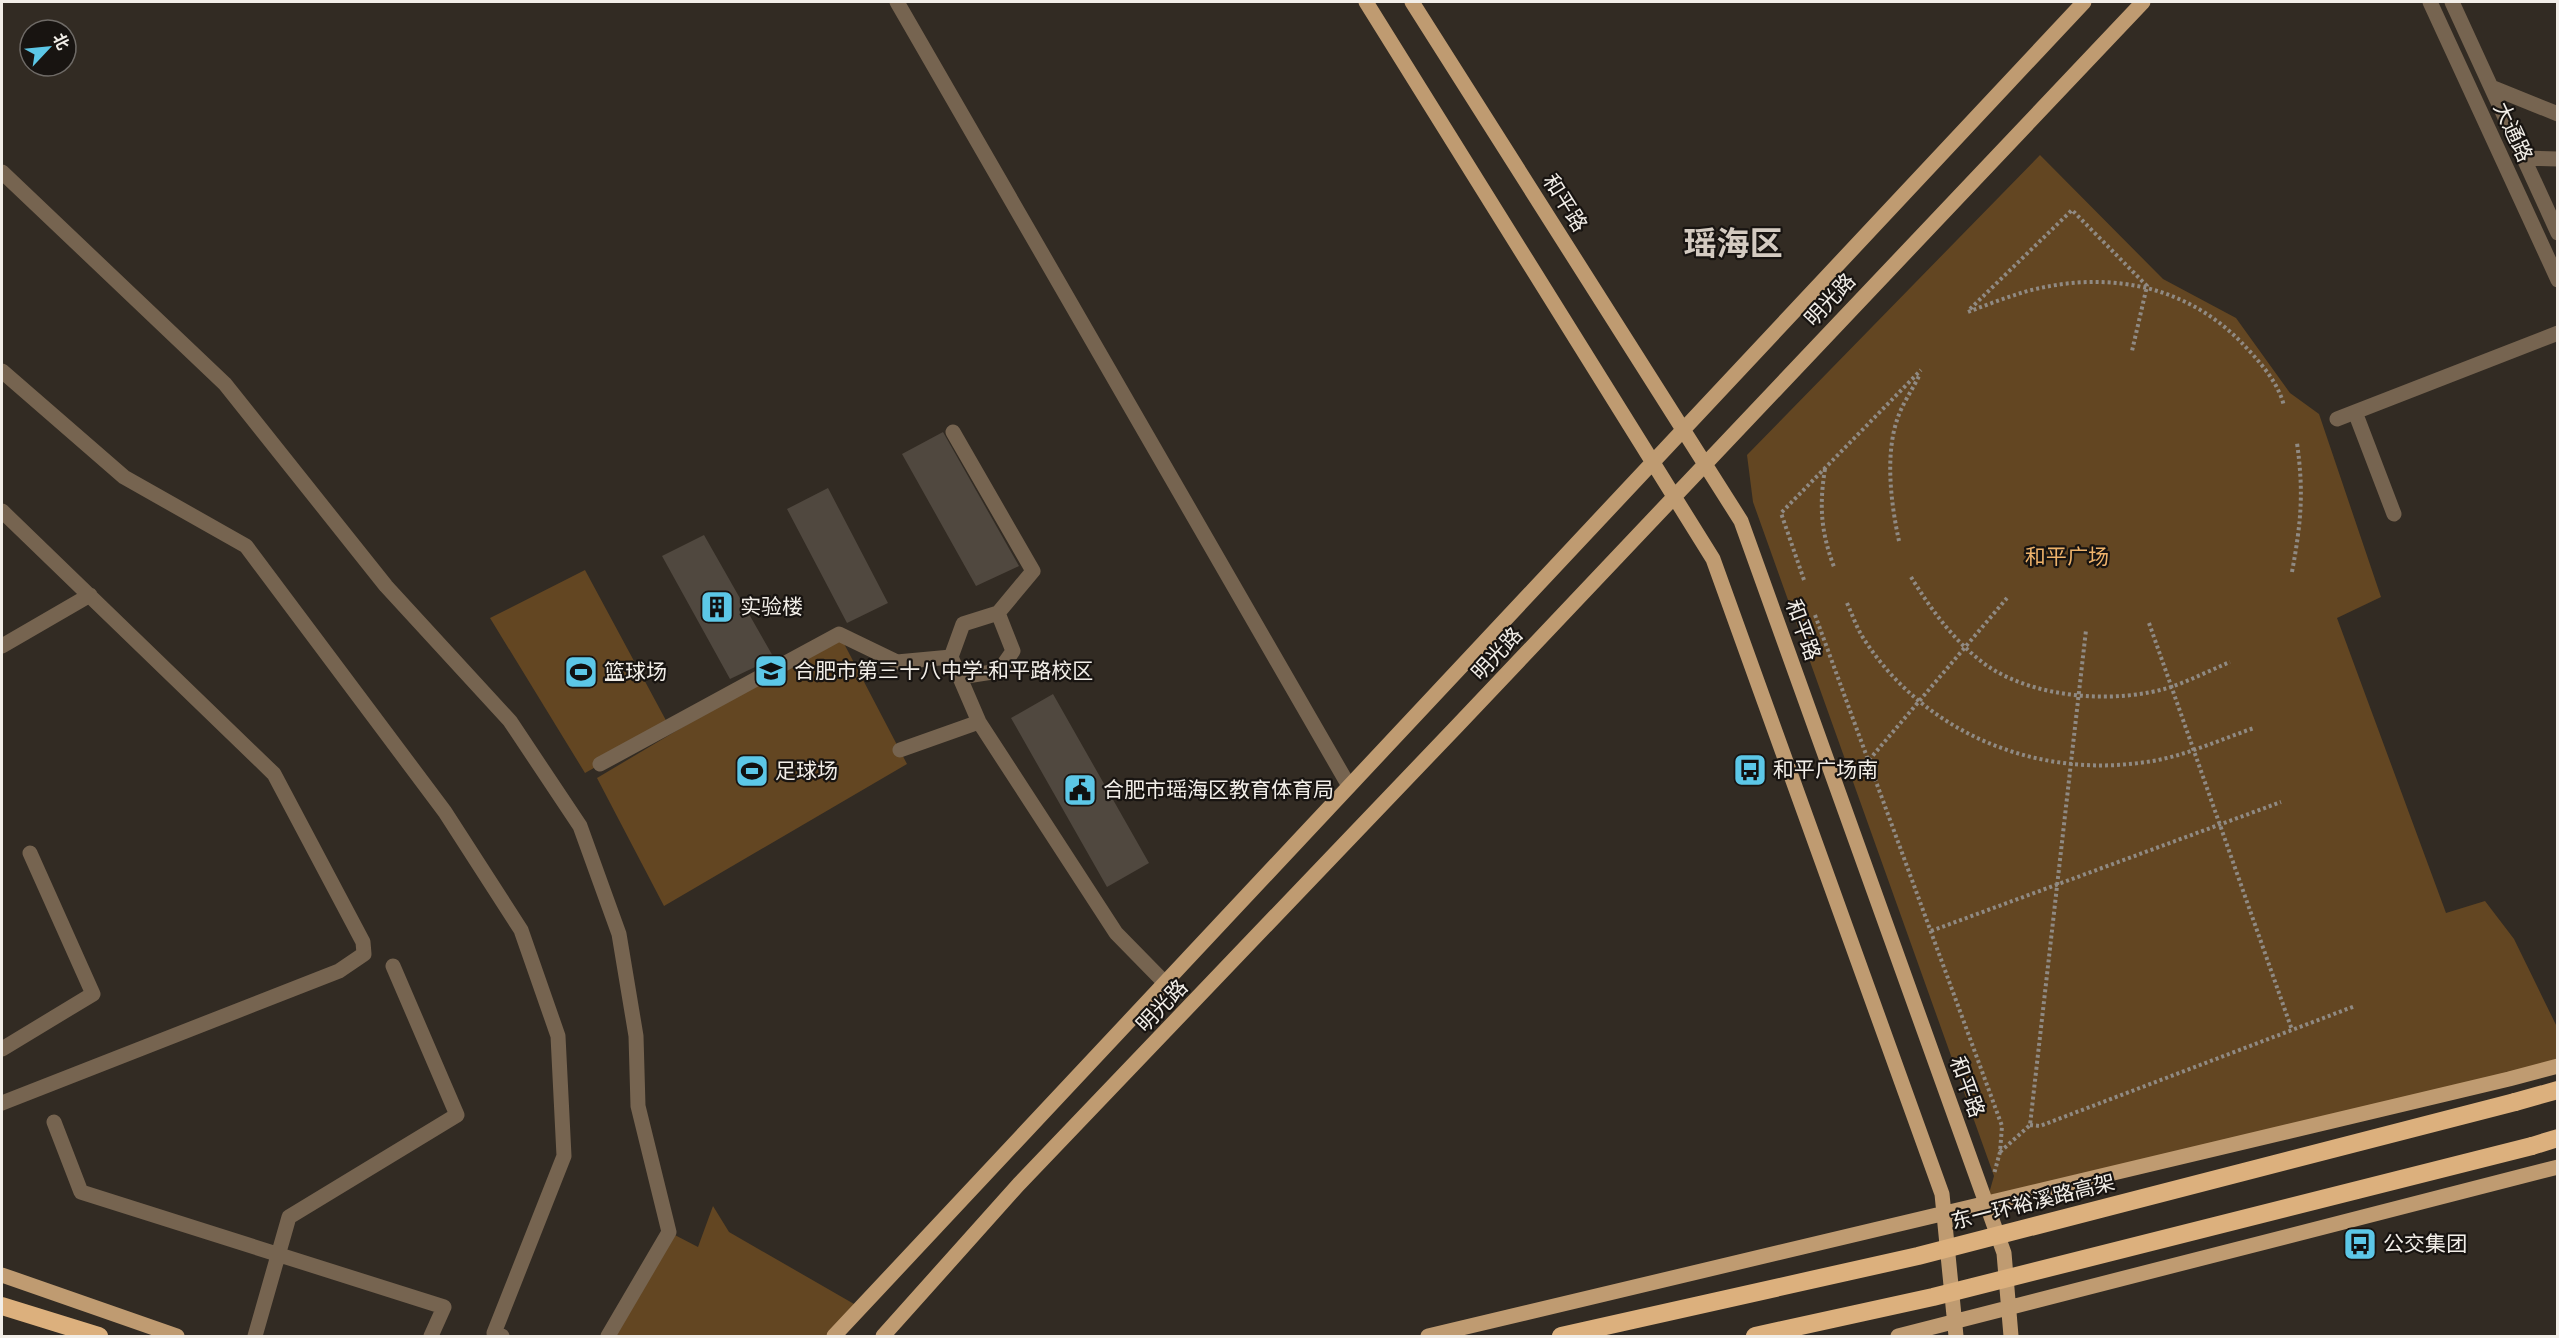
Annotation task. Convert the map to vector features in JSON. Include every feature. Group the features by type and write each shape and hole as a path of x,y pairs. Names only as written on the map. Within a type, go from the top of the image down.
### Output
{"highway":[{"name":"东一环裕溪路高架","path":"1561,1336 1918,1256 2558,1090"},
{"path":"1755,1336 1933,1297 2558,1138"},
{"path":"2,1306 99,1336"}],"main road":[{"path":"1366,2 1713,559 1942,1194 1955,1330"},
{"name":"和平路","path":"1412,2 1741,521 2004,1253 2011,1336"},
{"name":"明光路","path":"834,1336 2084,2"},
{"name":"明光路","path":"883,1336 1019,1184 1458,725 2143,2"},
{"path":"1428,1336 2558,1066"},
{"path":"2509,1079 2558,1072"},
{"path":"2520,1178 2558,1162"},
{"path":"1898,1336 1955,1330 2009,1310 2558,1167"},
{"path":"2,1275 177,1336"}],"street":[{"path":"897,2 1350,786"},
{"name":"大通路","path":"2430,2 2558,280"},
{"name":"大通路","path":"2452,2 2558,233"},
{"path":"2491,87 2558,114"},
{"path":"2523,158 2558,159"},
{"path":"2,172 225,384 386,586 510,721 580,826 619,934 636,1036 638,1106 669,1232 608,1336"},
{"path":"2337,419 2558,333"},
{"path":"2,371 124,477 246,546 445,812 521,930 558,1036 564,1156 494,1333 502,1336"},
{"path":"2355,412 2394,514"},
{"path":"953,432 1033,571 998,613 963,624 951,657 979,722 1116,933 1165,983"},
{"path":"2,511 274,774 363,942 364,954 339,971 2,1103"},
{"path":"2,646 90,595"},
{"path":"960,677 999,670 1013,651 998,613"},
{"path":"600,764 839,634 897,662 951,657"},
{"path":"900,750 979,722"},
{"path":"2,1049 93,994 30,854"},
{"path":"255,1336 289,1217 457,1115 393,966"},
{"path":"54,1122 81,1192 444,1306 432,1336"}],"path":[{"path":"2147,286 2072,210 1968,312 2026,292 2090,281 2147,286 2194,305 2232,333 2260,362 2282,396 2284,406"},
{"path":"2132,351 2147,286"},
{"path":"1804,580 1781,513 1922,370 1897,421 1891,464 1891,503 1899,541"},
{"path":"2292,572 2302,519 2302,478 2297,443"},
{"path":"1825,468 1820,500 1824,540 1834,567"},
{"path":"1911,578 1936,616 1966,646 1990,667 2027,684 2078,696 2128,696 2172,687 2230,662"},
{"path":"1868,760 2007,598"},
{"path":"1847,603 1867,643 1885,667 1919,701 1948,723 1983,742 2022,756 2070,764 2102,766 2147,762 2194,750 2254,728"},
{"path":"1815,615 2002,1126 2000,1152 1986,1204"},
{"path":"2149,623 2292,1030"},
{"path":"2000,1152 2030,1125 2086,630"},
{"path":"1931,931 2281,802"},
{"path":"2030,1125 2040,1126 2355,1006"}],"green space":[{"name":"和平广场","path":"2040,155 2163,279 2236,318 2290,393 2319,414 2381,597 2337,618 2446,913 2485,901 2514,939 2557,1027 2557,1066 1986,1204 1994,1176 1753,502 1747,455"},
{"name":"篮球场","path":"585,570 669,726 585,773 490,618"},
{"name":"足球场","path":"839,634 907,764 664,906 597,778"},
{"path":"713,1206 729,1232 861,1308 834,1336 608,1336 669,1232 698,1247"}],"building":[{"path":"943,432 1019,566 976,586 902,454"},
{"path":"828,488 888,603 847,623 787,509"},
{"name":"实验楼","path":"704,535 774,658 730,679 662,556"},
{"name":"合肥市瑶海区教育体育局","path":"1053,694 1149,863 1107,887 1011,718"}],"place":[{"name":"实验楼","path":"717,607"},
{"name":"合肥市第三十八中学-和平路校区","path":"771,671"},
{"name":"篮球场","path":"581,672"},
{"name":"和平广场南","path":"1750,770"},
{"name":"足球场","path":"752,771"},
{"name":"合肥市瑶海区教育体育局","path":"1080,790"},
{"name":"公交集团","path":"2360,1244"}],"district":[{"name":"瑶海区","path":"1733,243"}]}
